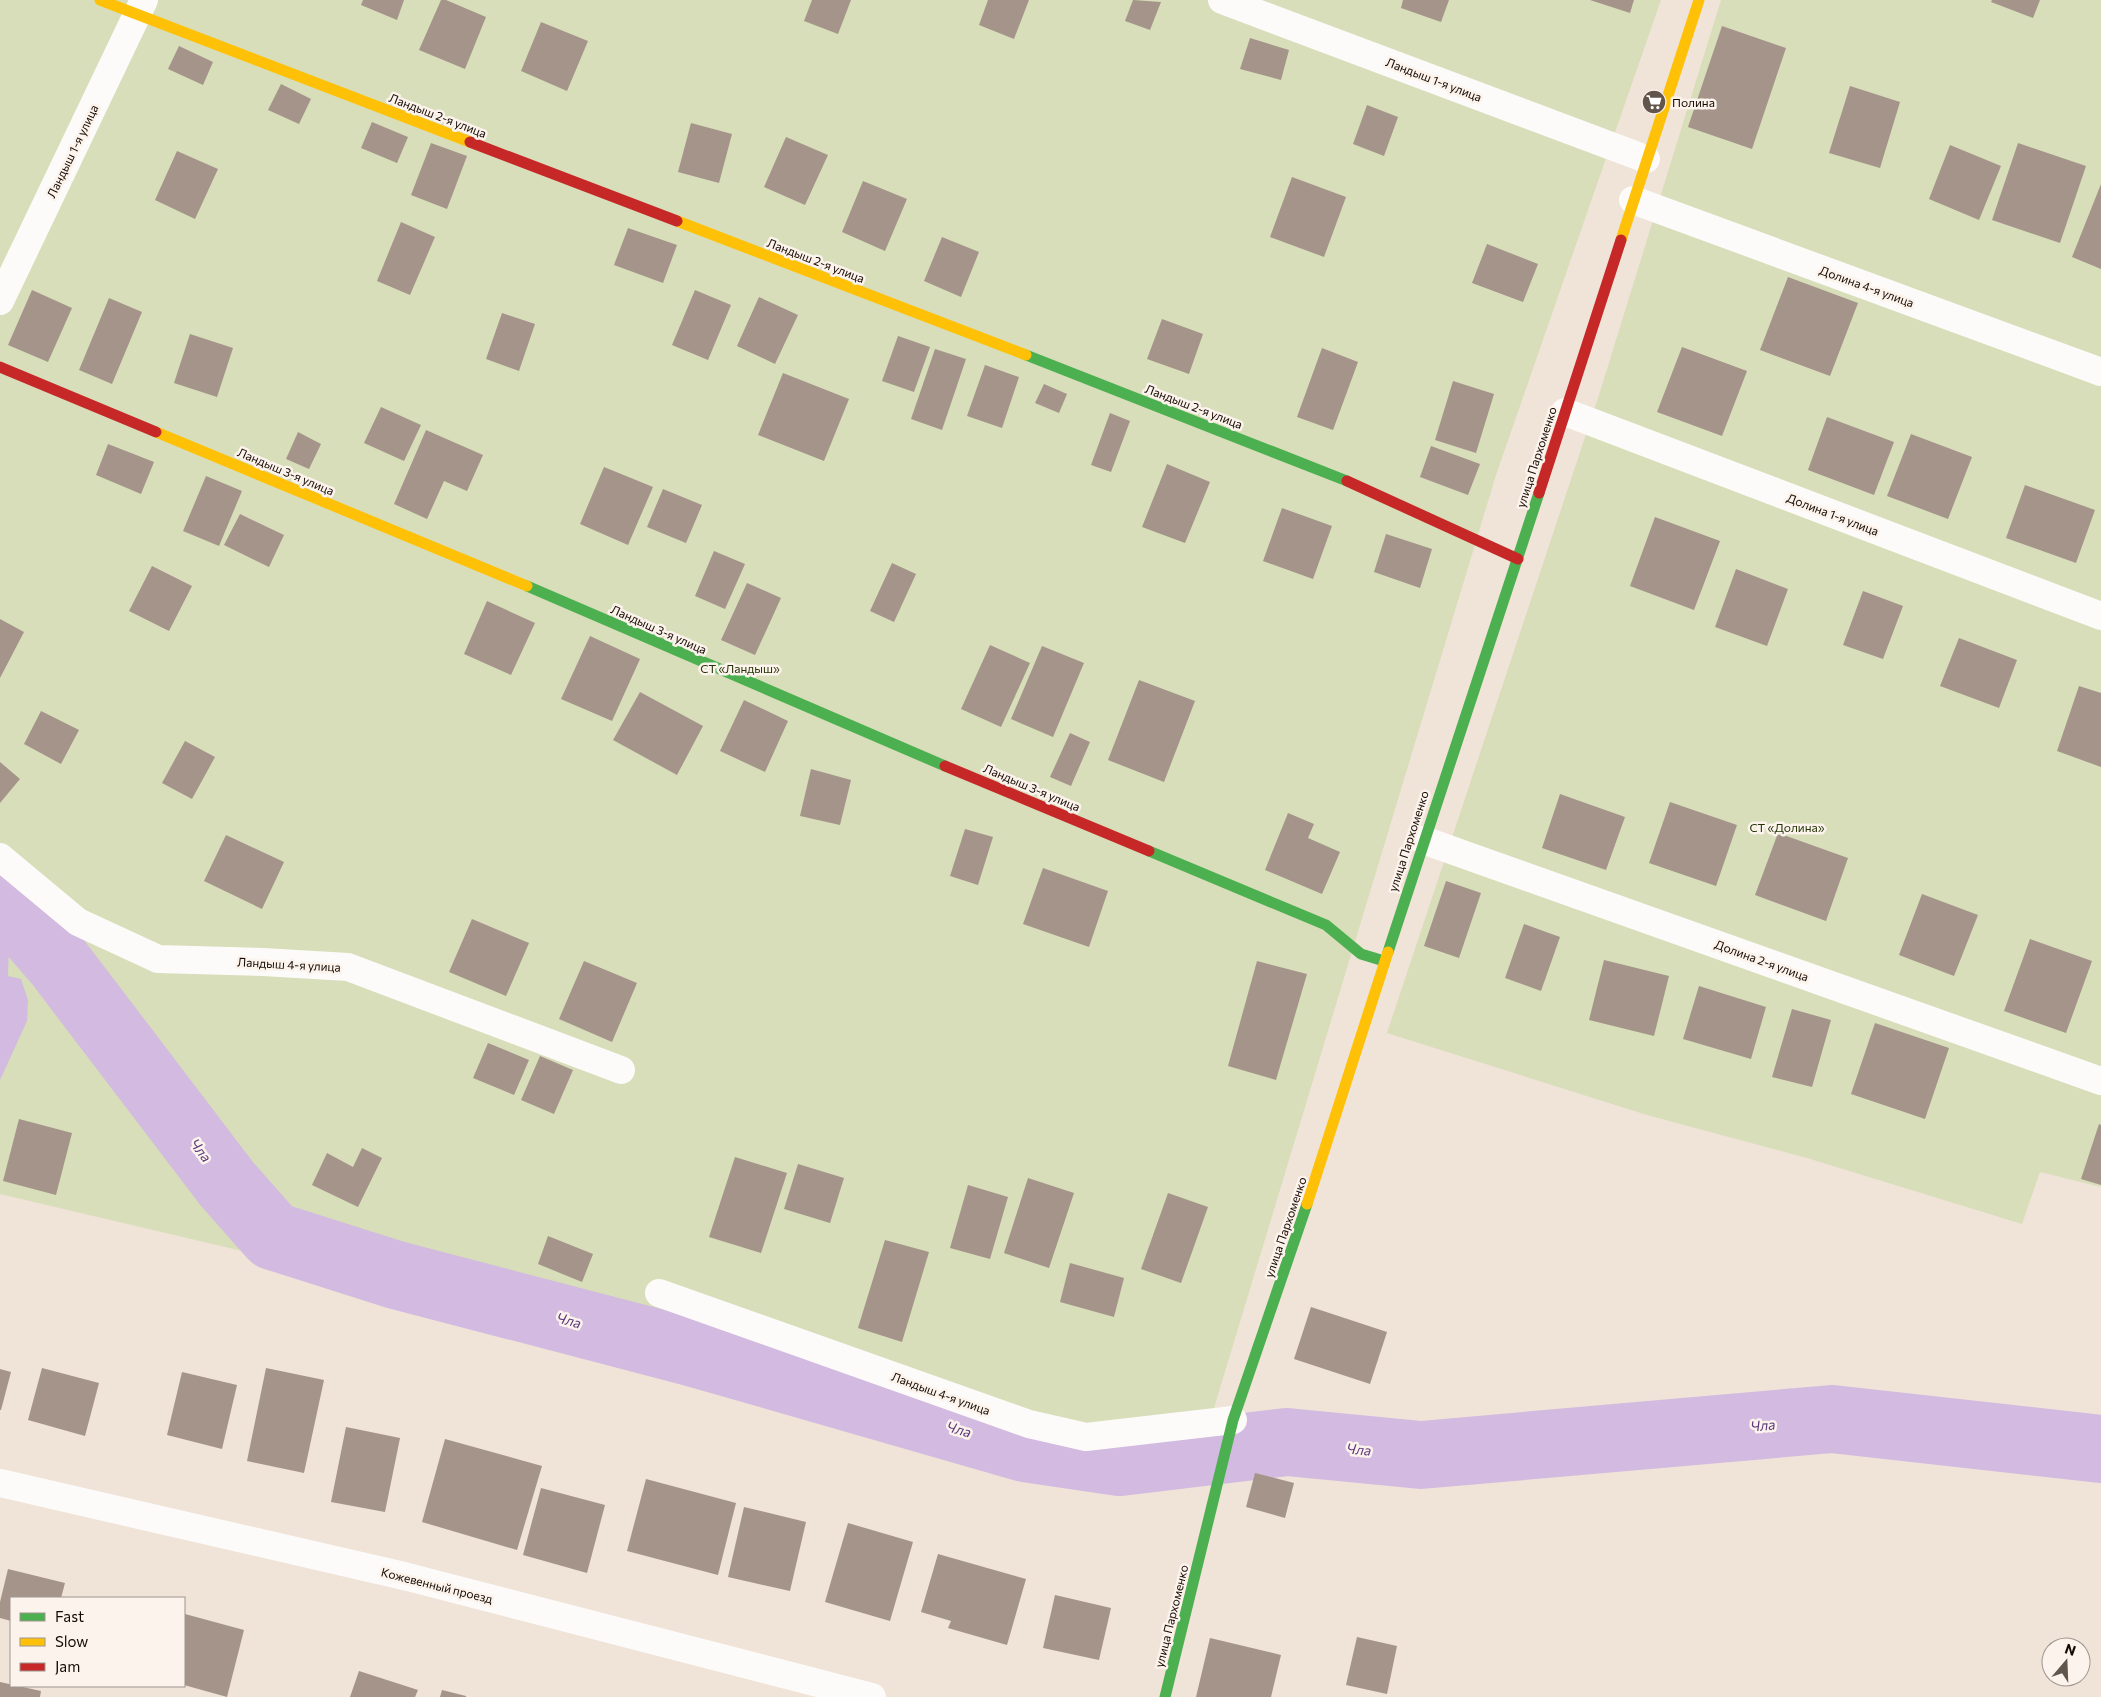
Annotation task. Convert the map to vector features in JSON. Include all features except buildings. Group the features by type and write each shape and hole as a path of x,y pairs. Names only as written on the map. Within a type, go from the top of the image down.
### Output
{"street":[{"name":"Ландыш 2-я улица","path":"100,0 141,7 1322,469 1518,558"},
{"name":"Ландыш 1-я улица","path":"1222,0 1646,159"},
{"name":"улица Пархоменко","path":"1165,1697 1231,1428 1322,1161 1423,840 1518,558 1699,0"},
{"name":"Ландыш 1-я улица","path":"0,301 141,7"},
{"name":"Долина 4-я улица","path":"1633,200 2101,372"},
{"name":"Ландыш 3-я улица","path":"0,368 536,590 826,716 1326,925 1361,954 1384,961"},
{"name":"Долина 1-я улица","path":"1565,412 2101,616"},
{"name":"Долина 2-я улица","path":"1423,840 2101,1081"},
{"name":"Ландыш 4-я улица","path":"0,857 78,922 158,960 263,962 348,968 621,1070"},
{"name":"Ландыш 4-я улица","path":"659,1293 1029,1424 1086,1437 1231,1428"},
{"name":"Кожевенный проезд","path":"0,1483 404,1576 872,1697"}],"green space":[{"name":"СТ «Ландыш»","path":"0,0 1661,0 1496,475 1195,1471 749,1344 459,1302 0,1194"},
{"name":"СТ «Долина»","path":"1721,0 2101,0 2101,1187 2040,1172 2022,1224 1807,1158 1647,1115 1387,1033 1599,395"}],"shaded area":[{"path":"0,936 9,945 8,976 21,979 28,1000 27,1021 0,1080"}],"waterway":[{"name":"Чла","path":"0,895 58,962 227,1184 273,1236 396,1275 691,1352 1025,1448 1120,1462 1287,1442 1421,1455 1832,1419 2101,1449"}],"traffic: fast":[{"path":"1026,355 1347,481"},
{"path":"1388,952 1539,493"},
{"path":"527,586 945,766"},
{"path":"1149,851 1326,925 1361,954 1384,961"},
{"path":"1165,1697 1233,1420 1307,1204"}],"traffic: slow":[{"path":"100,0 470,142"},
{"path":"1621,240 1699,0"},
{"path":"677,221 1026,355"},
{"path":"156,432 527,586"},
{"path":"1307,1204 1388,952"}],"traffic: jam":[{"path":"470,142 677,221"},
{"path":"1539,493 1621,240"},
{"path":"0,367 156,432"},
{"path":"1347,481 1518,559"},
{"path":"945,766 1149,851"}],"place":[{"name":"Полина","path":"1654,102"}]}
